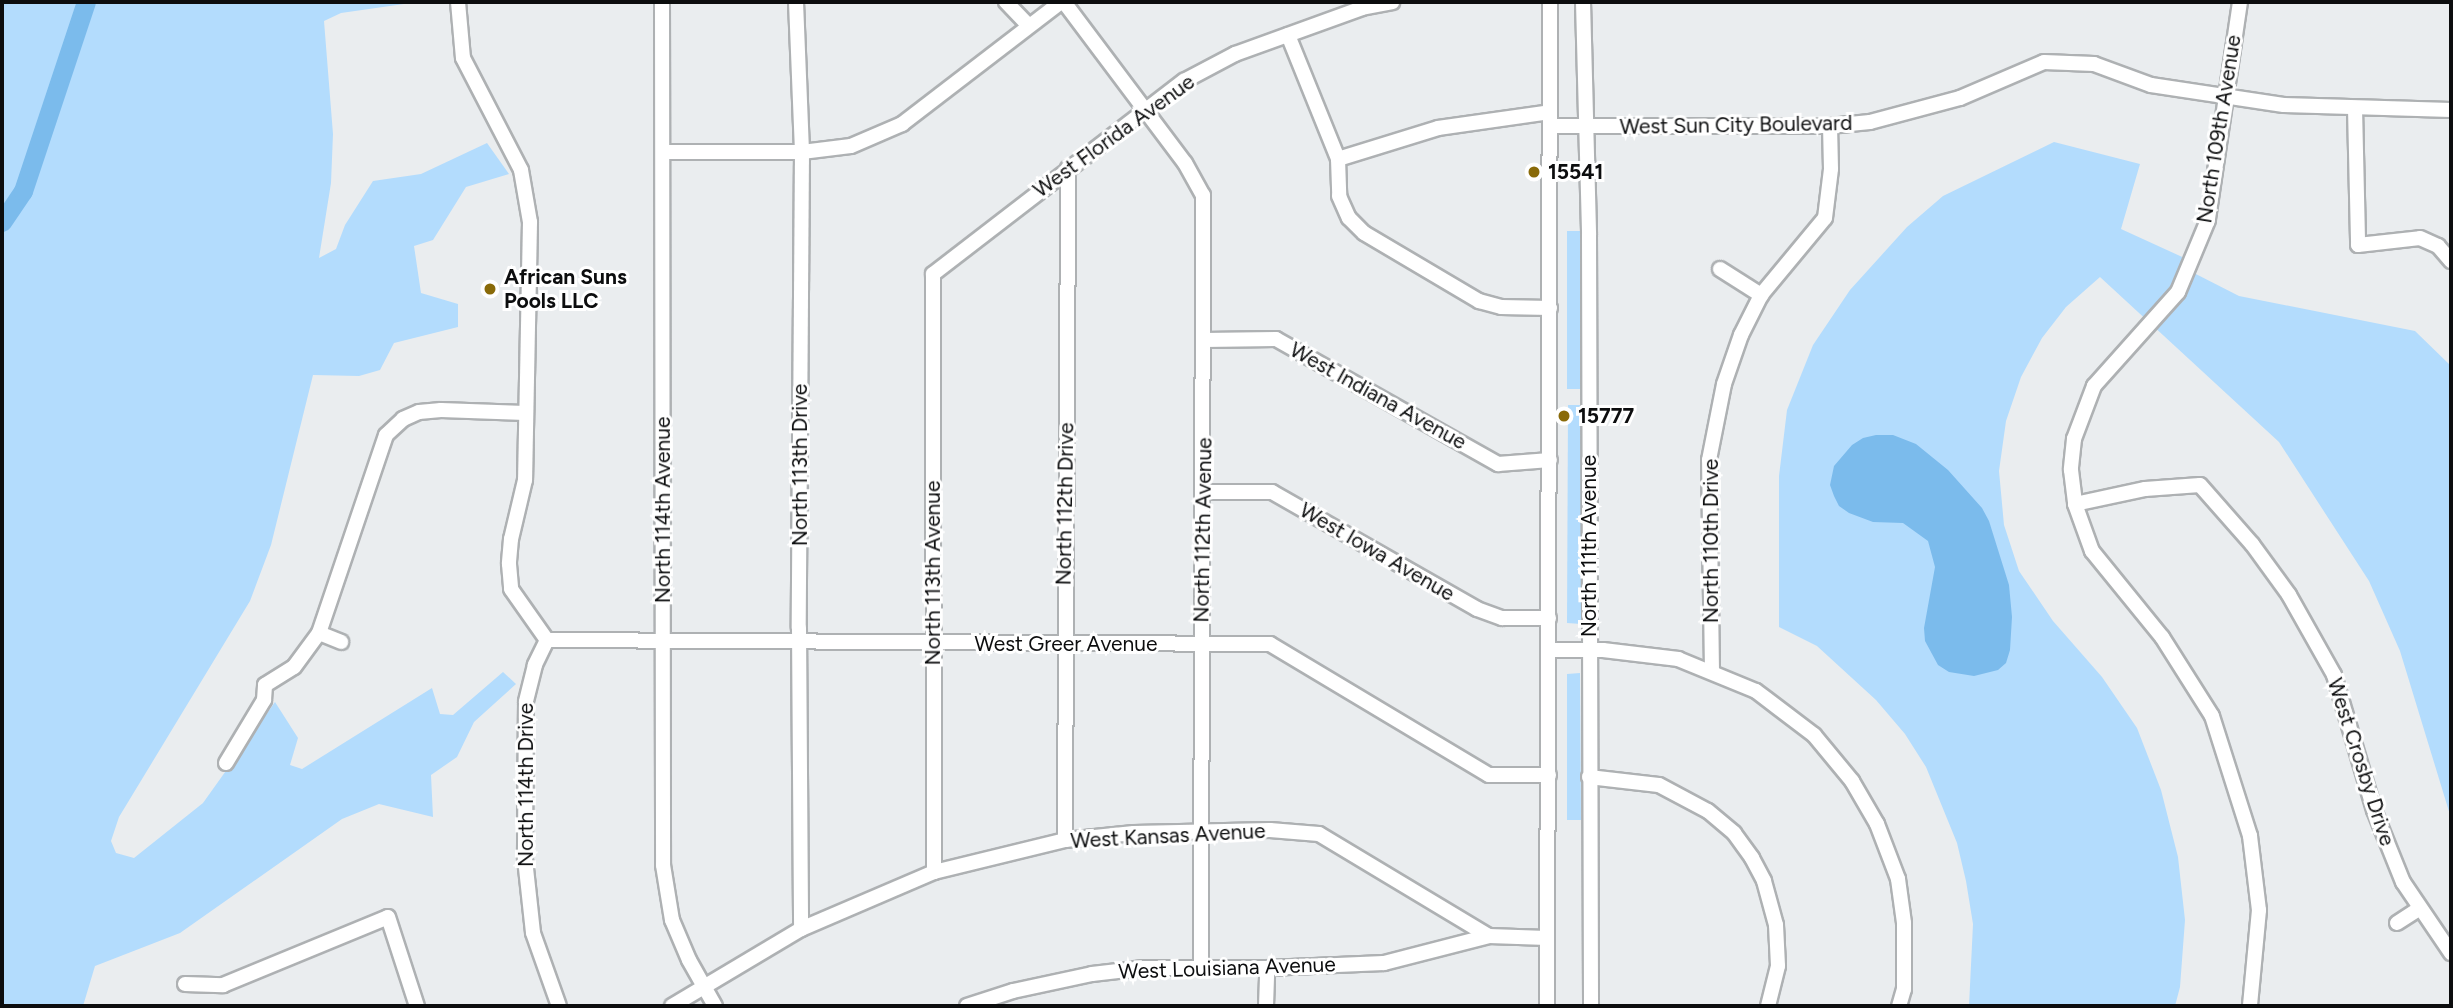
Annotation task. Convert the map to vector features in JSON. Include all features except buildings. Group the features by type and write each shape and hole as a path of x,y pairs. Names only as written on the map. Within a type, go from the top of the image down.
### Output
{"street":[{"path":"458,2 463,58 522,170 530,222 525,480 511,539 509,564 511,589 547,640"},
{"name":"North 114th Avenue","path":"662,2 664,882 680,941 715,1006"},
{"name":"North 113th Drive","path":"796,2 802,152 799,642 801,929"},
{"path":"1006,2 1028,25"},
{"path":"664,152 802,152 852,146 902,124 1028,25 1063,2"},
{"name":"North 112th Avenue","path":"1063,2 1146,108 1189,169 1203,195 1204,492 1200,968"},
{"name":"West Florida Avenue","path":"933,274 1184,81 1235,54 1362,9 1392,2"},
{"name":"North 111th Avenue","path":"1547,1006 1550,2"},
{"name":"North 111th Avenue","path":"1583,2 1591,1006"},
{"name":"North 109th Avenue","path":"2240,2 2208,220 2178,292 2094,386 2082,411 2074,439 2071,470 2075,503 2092,551 2162,637 2212,716 2250,836 2259,910 2250,1006"},
{"path":"1288,35 1338,159 1339,196 1349,218 1364,233 1479,301 1502,307 1550,308"},
{"name":"West Sun City Boulevard","path":"1338,159 1438,128 1550,119 1586,126 1830,126 1903,116 1960,98 2044,62 2094,64 2151,85 2284,105 2355,108 2396,106 2451,110"},
{"path":"2355,108 2358,244 2420,238 2438,246 2451,261"},
{"name":"North 110th Drive","path":"1712,671 1709,460 1724,384 1741,335 1761,295 1825,218 1831,169 1830,126"},
{"name":"North 112th Drive","path":"1065,840 1068,168"},
{"path":"1720,269 1761,295"},
{"name":"North 113th Avenue","path":"933,274 934,872"},
{"name":"West Indiana Avenue","path":"1204,340 1276,339 1498,464 1550,460"},
{"path":"226,763 264,700 265,685 293,667 319,633 386,435 403,419 419,412 441,410 525,413"},
{"name":"West Crosby Drive","path":"2075,503 2145,489 2200,485 2252,544 2289,596 2334,675 2374,810 2403,882 2451,953"},
{"name":"West Iowa Avenue","path":"1204,492 1272,492 1476,609 1502,618 1549,618"},
{"path":"319,633 341,642"},
{"name":"West Greer Avenue","path":"547,640 1270,644 1489,775 1549,775"},
{"name":"North 114th Drive","path":"547,640 532,675 526,702 525,872 533,933 559,1006"},
{"path":"1549,650 1590,650 1678,659 1756,691 1814,735 1852,781 1877,824 1898,879 1904,923 1904,989 1899,1006"},
{"path":"1589,777 1659,786 1708,811 1734,833 1764,881 1776,925 1779,966 1768,1006"},
{"name":"West Kansas Avenue","path":"672,1006 801,929 934,872 1065,840 1202,831 1270,830 1319,834 1489,936 1547,938"},
{"path":"2397,923 2420,908"},
{"path":"185,984 223,985 388,917 417,1006"},
{"name":"West Louisiana Avenue","path":"967,1006 1013,991 1092,974 1144,968 1267,968 1384,963 1489,936"},
{"path":"1266,1006 1267,968"}],"shaded area":[{"path":"2,2 418,2 341,13 324,21 333,134 331,183 319,258 336,249 345,225 373,181 421,174 487,143 509,174 466,187 433,240 414,246 421,293 458,304 458,327 394,343 380,370 359,376 313,375 271,545 250,601 119,817 111,841 116,853 134,858 203,803 275,702 298,738 290,765 302,769 432,688 440,714 453,715 503,672 516,684 474,722 457,757 431,775 433,817 379,804 342,819 180,933 95,966 83,1006 2,1006"},
{"path":"2054,142 2140,164 2121,229 2191,261 2188,270 2239,296 2415,331 2451,366 2451,818 2400,651 2369,581 2279,442 2100,277 2066,307 2042,338 2021,377 2006,421 1999,471 2004,525 2019,571 2053,621 2102,677 2137,728 2161,790 2178,857 2185,920 2180,987 2175,1006 1969,1006 1973,924 1966,881 1957,843 1926,767 1905,734 1876,700 1817,646 1779,627 1779,476 1787,410 1813,345 1850,290 1907,227 1943,196"},
{"path":"1567,231 1581,231 1581,389 1567,389"},
{"path":"1568,405 1582,405 1581,624 1567,623"},
{"path":"1893,435 1916,444 1948,470 1982,508 1989,521 2009,585 2012,617 2010,650 2006,663 1998,670 1974,676 1949,672 1938,665 1925,641 1924,628 1935,567 1928,541 1903,523 1873,522 1839,506 1830,485 1834,466 1852,445 1863,438"},
{"path":"1580,673 1581,820 1567,820 1567,674"}],"waterway":[{"path":"2,222 23,191 86,2"}],"place":[{"name":"15541","path":"1534,172"},
{"name":"African Suns Pools LLC","path":"490,289"},
{"name":"15777","path":"1564,416"}]}
